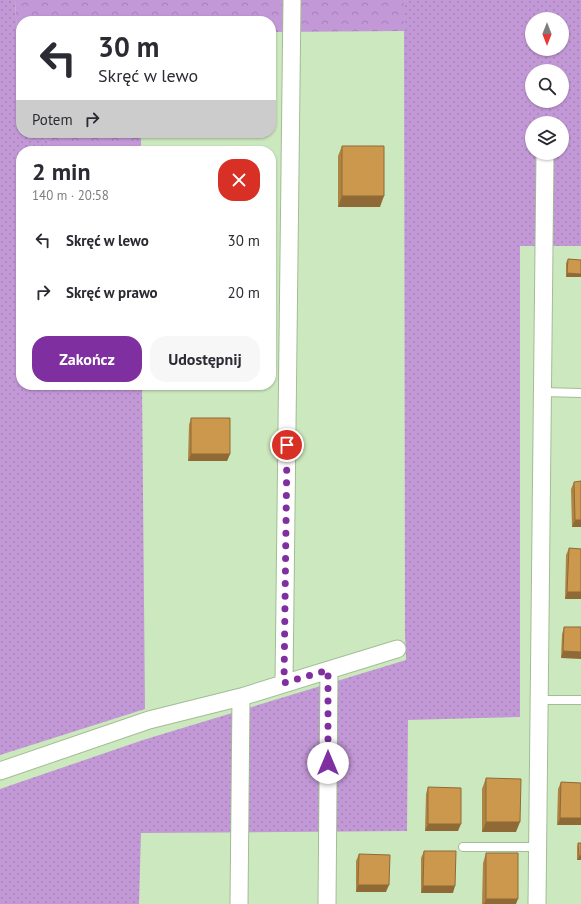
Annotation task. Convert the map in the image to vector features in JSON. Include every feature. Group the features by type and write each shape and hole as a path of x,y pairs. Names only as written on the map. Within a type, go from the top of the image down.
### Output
{"street":[{"path":"284,683 292,0"},
{"path":"537,904 545,160"},
{"path":"0,771 149,720 241,697 396,649"},
{"path":"327,904 328,670"},
{"path":"239,904 241,697"}],"lane":[{"path":"542,392 581,392"},
{"path":"539,700 581,700"},
{"path":"463,846 538,847"}],"green space":[{"path":"0,0 15,0 16,138 45,138 51,146 16,146 16,390 142,390 145,709 0,755"},
{"path":"15,0 404,0 404,31 276,32 276,16 16,16 16,18"},
{"path":"404,0 581,0 581,246 520,246 520,717 408,720 407,831 141,833 139,904 0,904 0,789 143,740 406,660"},
{"path":"45,138 141,138 141,146 51,146"}],"building":[{"path":"342,146 384,146 384,196 342,196"},
{"path":"568,259 581,260 581,274 567,273"},
{"path":"191,418 230,418 230,454 191,454"},
{"path":"581,481 581,520 575,520 574,482"},
{"path":"569,548 581,549 581,592 567,592"},
{"path":"564,627 581,627 581,652 563,651"},
{"path":"486,778 521,779 520,822 486,822"},
{"path":"561,782 581,783 581,818 560,818"},
{"path":"428,787 461,788 461,824 428,824"},
{"path":"578,843 581,843 581,856 579,856"},
{"path":"424,851 456,851 455,886 423,886"},
{"path":"486,853 518,853 518,899 486,899"},
{"path":"359,854 390,855 389,885 358,885"}],"route":[{"path":"287,445 284,683 328,670 328,763"}]}
